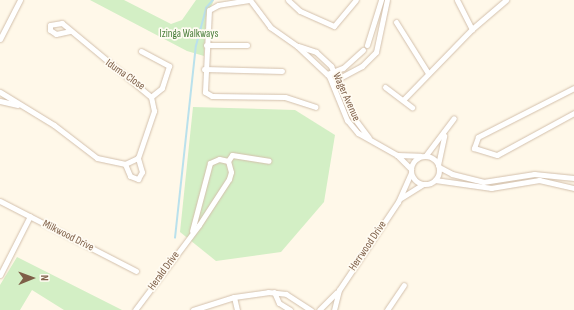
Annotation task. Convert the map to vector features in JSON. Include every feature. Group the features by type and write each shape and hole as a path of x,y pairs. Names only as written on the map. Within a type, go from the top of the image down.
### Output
{"street":[{"path":"0,39 20,0"},
{"path":"250,0 211,8 207,16 204,89 209,95 279,96 315,107"},
{"name":"Wager Avenue","path":"250,0 270,27 297,46 327,74 332,82 347,120 358,133 370,139"},
{"path":"288,0 300,11 334,26 356,0"},
{"path":"367,45 381,0"},
{"path":"332,82 339,79 376,52 387,0"},
{"path":"457,0 472,29"},
{"path":"403,100 472,29 506,0"},
{"path":"396,22 428,73"},
{"name":"Iduma Close","path":"70,31 151,96 154,111 138,158"},
{"path":"206,45 247,45"},
{"name":"Wager Avenue","path":"297,46 316,52 335,71 351,114 370,139"},
{"path":"327,74 335,71 363,50"},
{"path":"140,51 169,66 162,88 151,96"},
{"path":"204,69 282,71"},
{"path":"385,87 412,107"},
{"path":"574,88 478,137 474,148 497,155 574,113"},
{"path":"0,92 18,105 54,124 97,158 125,164 138,158 142,172 138,179 130,176 125,164"},
{"path":"0,101 18,105"},
{"path":"398,202 411,171 444,135 454,118"},
{"path":"435,180 444,135"},
{"path":"370,139 397,155 422,184"},
{"name":"Herald Drive","path":"135,310 229,179 231,172 228,162 232,155 269,161"},
{"path":"397,155 424,156 452,174 484,182 534,174 574,178"},
{"name":"Herald Drive","path":"192,231 210,163 219,159 228,162"},
{"path":"398,202 422,184 435,180 491,188 539,180 574,188"},
{"name":"Milkwood Drive","path":"0,201 136,271"},
{"name":"Herrwood Drive","path":"319,310 338,290 398,202"},
{"path":"0,275 30,216"},
{"path":"395,310 388,308 404,285"},
{"name":"Herrwood Drive","path":"334,310 338,290"},
{"path":"274,292 279,303 290,310"},
{"path":"193,310 234,297 274,292 286,294 311,310"},
{"path":"234,297 237,310"}],"green space":[{"name":"Izinga Walkways","path":"90,0 124,0 171,24 182,20 196,0 214,0 206,18 204,56 187,51"},
{"path":"193,107 295,110 335,135 324,202 281,252 216,261 180,232"},
{"path":"17,257 122,310 64,310 32,290 20,310 0,310 0,285"}],"waterway":[{"path":"175,238 196,46 206,8 213,0"}]}
